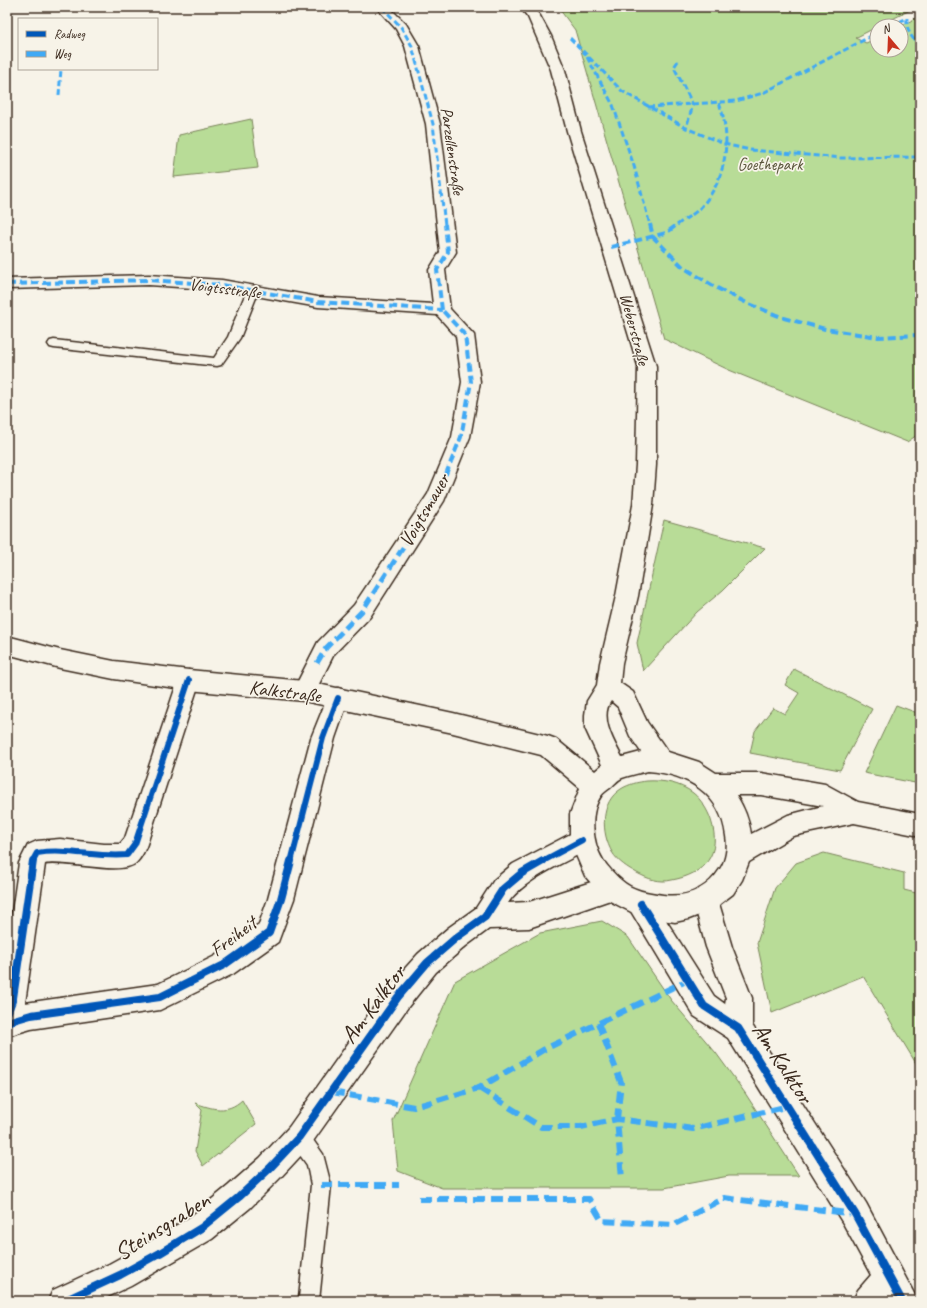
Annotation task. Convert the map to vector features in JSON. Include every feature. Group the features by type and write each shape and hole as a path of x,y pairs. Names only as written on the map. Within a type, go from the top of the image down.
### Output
{"street":[{"name":"Parzellenstraße","path":"382,7 401,27 412,46 433,124 448,252 437,270 442,310"},
{"name":"Weberstraße","path":"526,7 534,16 558,70 574,131 647,366 644,505 628,588 611,663 608,688 598,701 596,715 597,728 602,742 616,769"},
{"name":"Voigtsstraße","path":"7,284 149,280 222,285 318,302 442,310"},
{"name":"Voigtsmauer","path":"304,691 326,648 362,611 437,496 461,438 471,382 465,335 442,310"},
{"name":"Kalkstraße","path":"7,645 60,659 114,670 189,680 304,691 453,723 548,746 595,786"},
{"path":"7,1014 13,998 32,864 37,852 50,850 115,857 127,855 135,844 189,680"},
{"path":"608,688 620,694 627,700 636,724 660,761"},
{"name":"Freiheit","path":"7,1022 31,1015 160,997 224,964 268,933 281,899 323,738 338,698"},
{"path":"660,761 674,763 688,768 713,784 730,805 739,829 739,854 736,865 728,880 716,893 706,899 691,906 675,909 658,908 641,904 630,900 610,888 591,865 585,853 580,824 582,811 587,797 601,779 616,769 637,762 660,761"},
{"path":"713,784 761,784 825,795 854,812 920,825"},
{"path":"739,854 788,826 854,812"},
{"name":"Am Kalktor","path":"270,1168 299,1137 398,997 427,962 457,937 485,917 503,889 522,873 582,840"},
{"path":"485,917 529,915 610,888"},
{"name":"Am Kalktor","path":"706,899 719,948 739,998 738,1028"},
{"name":"Am Kalktor","path":"641,904 704,1006 738,1028 855,1214 897,1290"},
{"name":"Steinsgraben","path":"64,1301 120,1275 201,1228 239,1197 270,1168"},
{"path":"869,1301 879,1289 897,1290"}],"lane":[{"path":"54,344 217,362 234,338 252,290"},
{"path":"299,1137 316,1161 321,1185 310,1298"}],"green space":[{"name":"Goethepark","path":"577,7 916,7 894,18 869,18 869,31 855,38 866,43 869,42 869,58 909,58 909,22 920,16 920,433 907,442 729,370 664,339 575,30 560,10"},
{"path":"251,119 258,168 174,177 179,135"},
{"path":"664,520 765,548 723,590 697,612 643,671 637,643"},
{"path":"794,669 872,709 840,770 750,753 755,731 773,708 785,714 799,693 785,685"},
{"path":"896,705 920,714 920,784 864,773"},
{"path":"647,781 665,782 683,787 696,796 708,813 714,832 712,852 702,867 694,873 668,881 650,879 627,867 617,859 612,852 608,844 604,827 604,818 609,802 614,795 624,787"},
{"path":"824,853 904,873 904,890 920,894 920,1070 863,976 772,1013 757,943 775,888 796,863"},
{"path":"602,921 628,937 671,1000 716,1053 745,1093 799,1176 729,1176 664,1188 442,1188 398,1171 393,1121 455,981 540,933"},
{"path":"242,1100 256,1124 203,1166 195,1151 202,1110 195,1103 208,1107 225,1109"}],"marked path":[{"path":"382,7 401,27 412,46 433,124 448,252 437,270 442,310"},
{"path":"909,33 920,45"},
{"path":"648,107 736,101 763,93 869,37"},
{"path":"570,38 622,91 686,128 724,144 750,150 841,158 920,157"},
{"path":"587,57 613,105 634,166 653,237 683,267 715,287 749,304 784,318 825,329 878,337 920,335"},
{"path":"678,61 674,67 693,105 686,128"},
{"path":"59,95 61,70"},
{"path":"611,247 666,233 701,207 716,186 725,161 725,119 719,103"},
{"path":"7,284 149,280 222,285 318,302 442,310"},
{"path":"317,663 326,648 362,611 437,496 461,437 471,382 465,335 442,310"},
{"path":"332,1092 414,1107 479,1088 543,1050 688,980"},
{"path":"598,1023 621,1082 617,1119 622,1179"},
{"path":"479,1088 541,1127 581,1127 617,1119 693,1129 789,1106"},
{"path":"321,1185 399,1185"},
{"path":"419,1199 589,1199 602,1221 673,1225 724,1198 855,1214"}],"cycle path":[{"path":"7,1014 13,998 32,863 37,853 60,851 104,856 127,855 135,844 189,680"},
{"path":"7,1022 31,1015 160,997 224,965 269,933 281,899 323,738 338,698"},
{"path":"64,1301 120,1275 160,1253 201,1228 239,1197 270,1168 299,1137 398,997 427,963 457,937 485,917 503,889 522,873 582,840"},
{"path":"641,904 704,1006 738,1028 855,1214 902,1301"}]}
